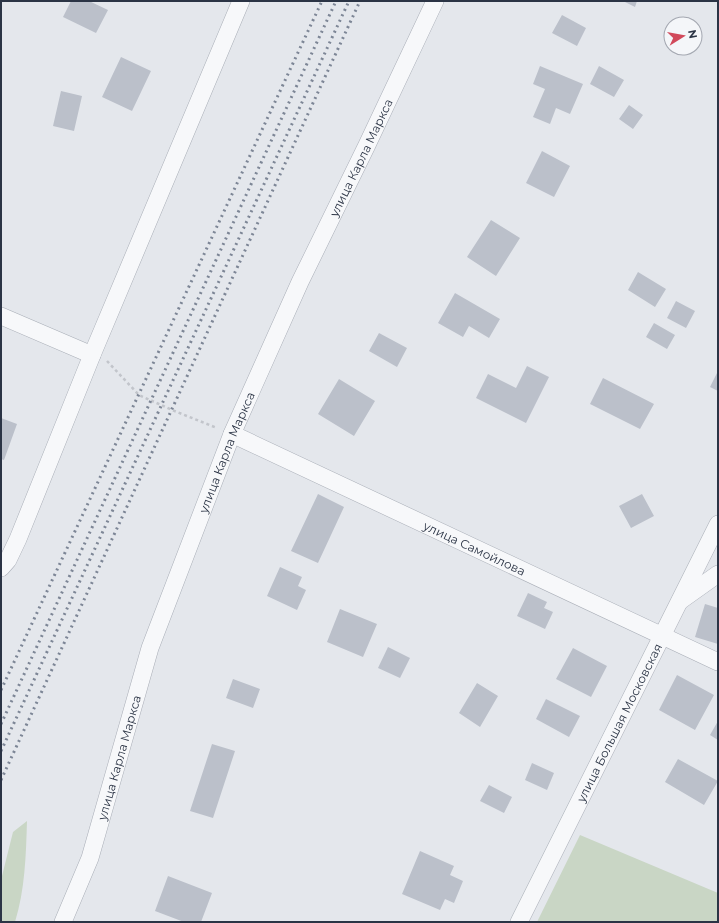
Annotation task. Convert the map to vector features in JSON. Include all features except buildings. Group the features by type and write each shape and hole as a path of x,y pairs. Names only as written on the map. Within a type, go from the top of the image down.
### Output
{"street":[{"path":"1,568 8,560 18,539 92,355 241,1"},
{"name":"улица Карла Маркса","path":"63,922 90,858 150,648 232,434 300,282 435,1"},
{"path":"1,316 92,355"},
{"name":"улица Самойлова","path":"232,434 718,662"},
{"name":"улица Большая Московская","path":"519,922 718,524"},
{"path":"678,603 718,574"}],"path":[{"path":"92,355 108,362 139,395 232,434"}],"green space":[{"path":"27,821 21,898 15,922 1,922 1,880 13,832"},
{"path":"580,835 718,893 718,922 537,922"}],"railway":[{"path":"1,690 322,1"},
{"path":"1,724 336,1"},
{"path":"1,751 349,1"},
{"path":"1,780 360,1"}]}
